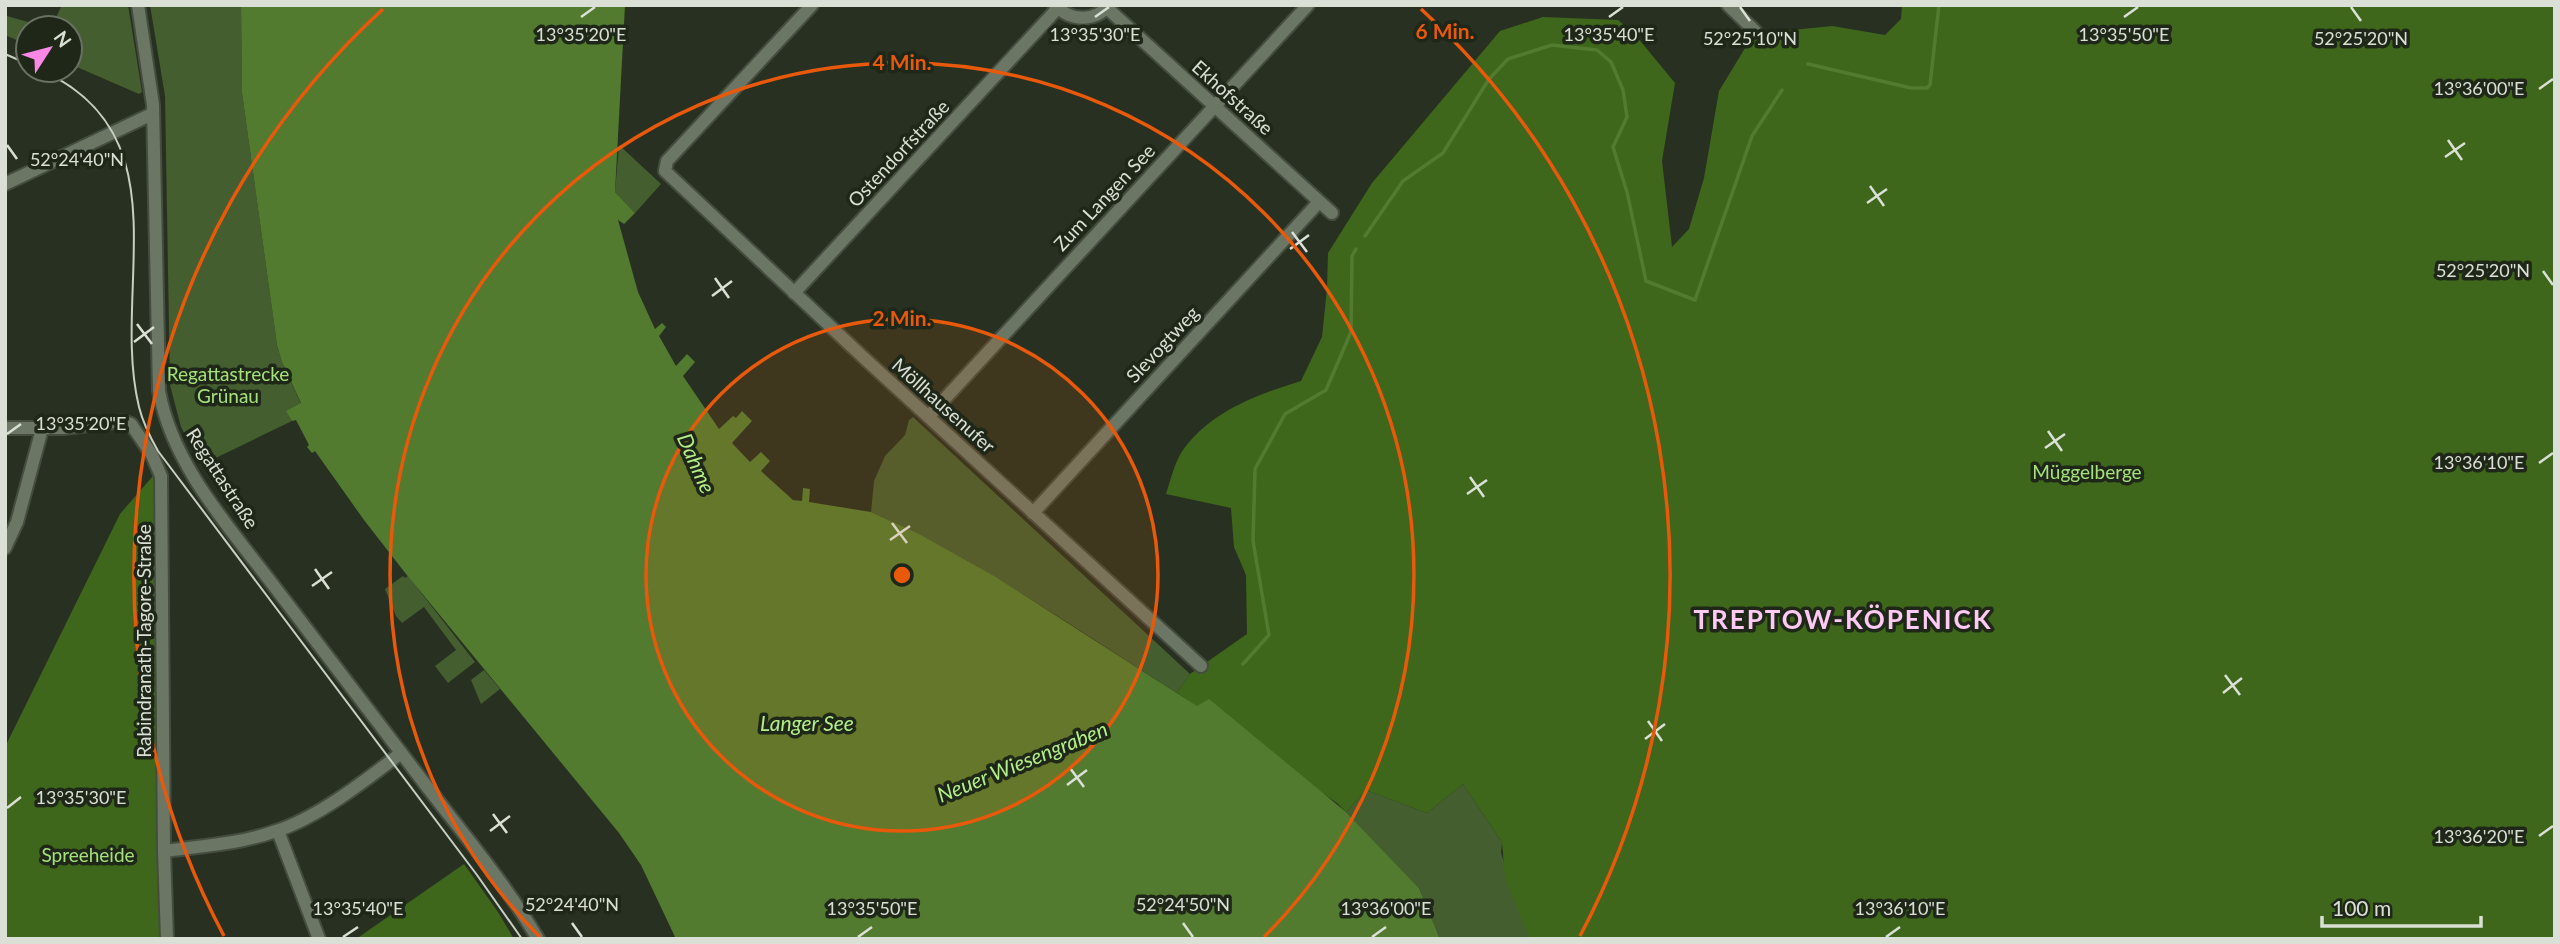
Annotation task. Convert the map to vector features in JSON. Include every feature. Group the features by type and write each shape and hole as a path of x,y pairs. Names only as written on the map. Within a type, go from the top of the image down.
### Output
{"street":[{"name":"Regattastraße","path":"138,5 148,61 152,114 159,391 164,416 174,440 212,504 517,905 538,939"},
{"name":"Möllhausenufer","path":"811,5 667,161 664,169 794,293 1201,666"},
{"name":"Zum Langen See","path":"929,416 1308,5"},
{"path":"1728,5 1756,32"},
{"path":"1057,7 1077,18 1099,15 1108,7"},
{"name":"Ostendorfstraße","path":"794,293 1057,7"},
{"name":"Ekhofstraße","path":"1108,7 1332,213"},
{"path":"5,184 152,114"},
{"name":"Slevogtweg","path":"1033,513 1320,202"},
{"name":"Rabindranath-Tagore-Straße","path":"41,429 123,421 131,424 152,455 161,476 167,939"},
{"path":"5,428 41,429 29,483 17,522 5,548"},
{"path":"152,455 174,440"},
{"path":"164,851 230,843 278,831 328,805 401,753"},
{"path":"278,831 319,939"}],"green space":[{"path":"128,5 142,92 139,94 84,70 84,14 58,14 61,7"},
{"name":"Regattastrecke Grünau","path":"150,5 241,5 242,93 277,345 301,404 288,414 292,421 201,465 181,427 170,385 165,96"},
{"name":"Müggelberge","path":"1902,5 2555,5 2555,939 1530,939 1505,879 1502,842 1463,784 1427,813 1366,790 1346,812 1337,803 1177,693 1190,674 1247,634 1246,575 1234,547 1231,508 1166,494 1181,453 1205,426 1219,416 1267,392 1301,381 1322,337 1328,253 1372,183 1500,31 1543,17 1618,20 1637,37 1675,83 1662,161 1672,247 1689,229 1704,178 1719,91 1750,40 1773,32 1832,26 1885,35 1901,19"},
{"path":"5,18 14,18 14,39 5,35"},
{"path":"619,145 661,184 635,213 615,192"},
{"path":"913,417 1190,674 1177,693 989,574 871,512 874,481 885,456 905,435 909,420"},
{"name":"Spreeheide","path":"153,476 174,939 5,939 5,747 120,514"},
{"path":"403,576 408,576 475,662 448,683 435,666 456,650 424,607 402,623 396,616 385,589"},
{"path":"484,670 500,689 481,704 471,680"},
{"path":"1463,784 1502,842 1501,853 1530,939 1440,939 1419,888 1346,812 1366,790 1427,813"},
{"path":"464,864 514,939 356,939"}],"water":[{"name":"Langer See","path":"241,5 625,5 615,192 635,213 624,224 618,220 638,292 655,329 662,323 666,327 659,336 676,366 687,354 695,362 683,376 719,429 742,411 752,421 732,443 750,462 761,452 770,461 761,471 793,500 802,501 803,488 810,489 809,502 871,512 919,534 994,576 1197,706 1209,699 1346,812 1419,888 1440,939 676,939 641,865 619,833 406,574 315,451 312,453 307,447 309,445 296,420 292,421 286,411 301,403 277,345 242,93"}],"waterway":[{"path":"1808,64 1911,88 1927,88 1930,85 1939,5"},
{"path":"1365,236 1403,181 1443,153 1489,79 1508,59 1552,45 1597,50 1611,62 1623,90 1627,117 1613,147 1627,192 1646,281 1695,300 1752,136 1782,90"},
{"path":"1243,664 1269,635 1253,541 1255,469 1285,414 1326,390 1351,332 1352,256 1356,249"}],"tram line":[{"path":"5,54 14,58"},
{"path":"63,84 86,99 113,134 128,174 134,219 132,361 139,407 155,446 477,875 522,939"}],"district":[{"name":"TREPTOW-KÖPENICK","path":"1843,619"}],"water label":[{"name":"Dahme","path":"697,463"},
{"name":"Neuer Wiesengraben","path":"1022,761"}]}
